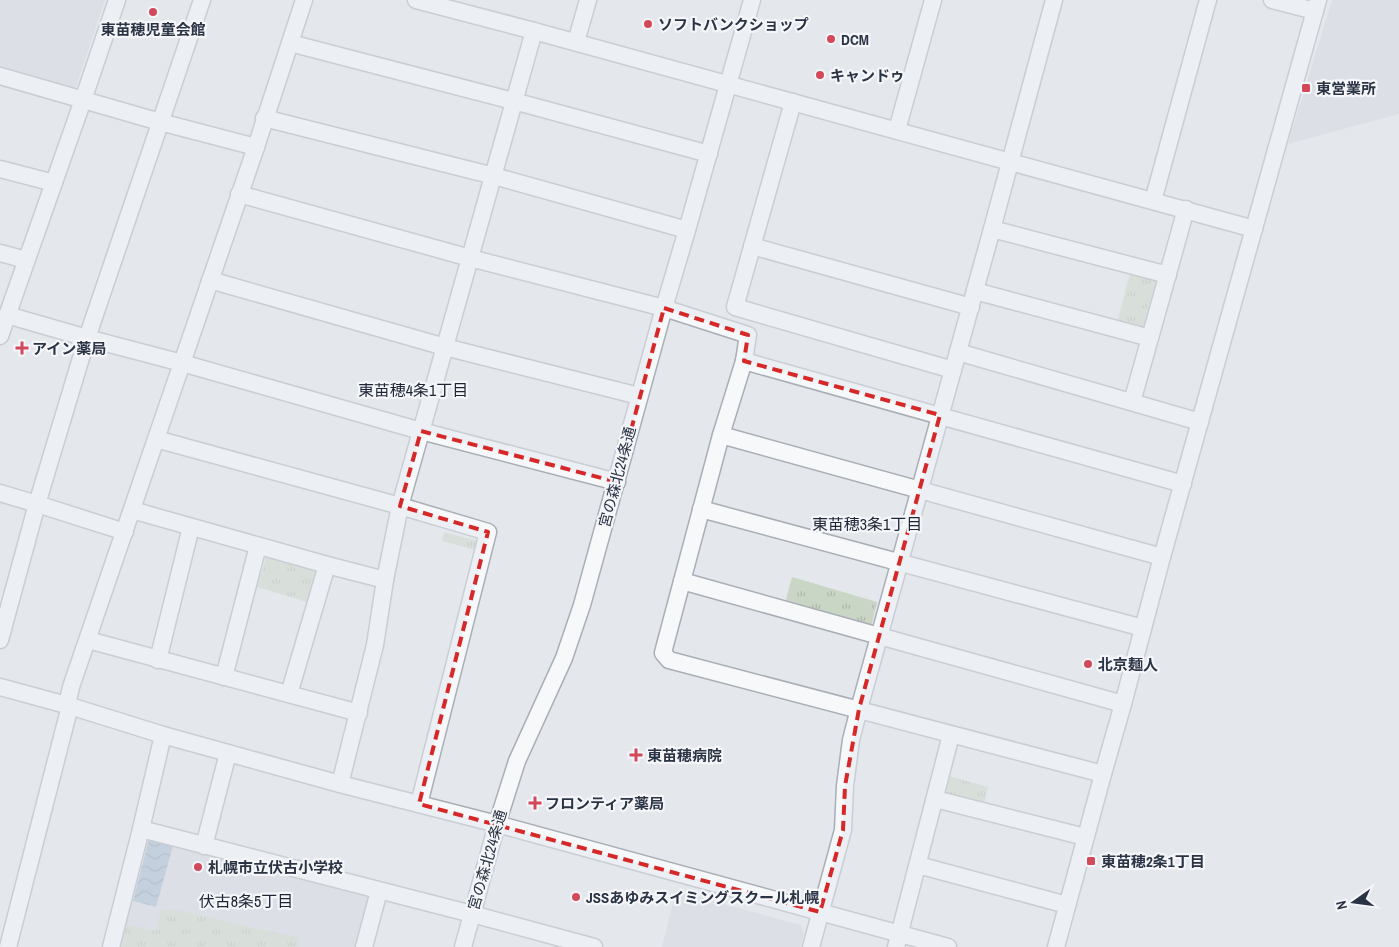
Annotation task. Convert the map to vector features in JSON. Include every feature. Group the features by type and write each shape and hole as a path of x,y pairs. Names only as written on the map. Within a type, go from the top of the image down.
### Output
{"street":[{"path":"0,336 116,0"},
{"path":"0,640 37,504 87,338 202,0"},
{"path":"7,939 68,705 88,640 256,147 304,0"},
{"path":"416,0 534,30 1254,229"},
{"path":"576,42 588,0"},
{"name":"宮の森北24条通","path":"463,947 497,824 517,761 564,658 582,605 639,396 752,0"},
{"path":"898,130 933,0"},
{"path":"811,947 842,830 851,740 1054,0"},
{"path":"1153,201 1208,0"},
{"path":"1056,947 1162,556 1316,6 1272,0"},
{"path":"340,784 375,645 385,580 400,506 534,30"},
{"path":"290,43 709,154"},
{"path":"0,76 160,122 256,147"},
{"path":"792,102 735,307 952,370"},
{"path":"264,118 494,176 687,230"},
{"path":"0,168 54,183"},
{"path":"240,194 470,258 664,308 748,335 744,361 721,435 663,653 668,660 1102,774"},
{"path":"1132,402 1186,210"},
{"path":"992,229 1168,275"},
{"path":"752,246 973,299 1150,338"},
{"path":"0,253 26,260"},
{"path":"210,280 445,347 639,396"},
{"path":"7,315 421,431 616,482"},
{"path":"958,352 1200,422"},
{"path":"744,361 1183,484"},
{"path":"721,435 1162,556"},
{"path":"156,439 488,532 419,804"},
{"path":"0,493 125,532"},
{"path":"701,509 1143,628"},
{"path":"132,510 385,580"},
{"path":"158,660 191,527"},
{"path":"224,677 258,546"},
{"path":"289,694 327,565"},
{"path":"682,581 1123,704"},
{"path":"88,640 359,713"},
{"path":"0,687 340,784 497,824 820,912 898,940 948,947"},
{"path":"111,947 163,735"},
{"path":"898,940 951,735"},
{"path":"204,846 228,753"},
{"path":"935,799 1086,837"},
{"path":"141,829 472,914 564,943 594,947"},
{"path":"918,865 1067,905"},
{"path":"364,947 379,891"}],"highlighted area":[{"path":"664,308 748,335 744,361 940,415 859,709 845,786 843,830 820,912 419,804 488,532 400,506 421,431 617,482"}],"shaded area":[{"path":"0,0 105,0 75,89 0,68"},
{"path":"1332,0 1399,0 1399,114 1288,144"},
{"name":"札幌市立伏古小学校","path":"145,836 371,897 358,947 116,947"},
{"path":"676,891 801,925 804,933 800,947 662,947"}],"green space":[{"path":"1130,273 1160,281 1147,331 1117,323"},
{"path":"444,532 478,541 475,550 442,541"},
{"path":"267,554 320,570 310,603 257,587"},
{"path":"792,577 877,602 871,627 785,603"},
{"path":"949,776 988,787 983,808 945,798"},
{"path":"161,909 176,910 299,938 297,947 121,947 126,924 156,931"}],"water":[{"path":"149,839 173,846 156,907 133,901"}],"place":[{"name":"東苗穂児童会館","path":"153,12"},
{"name":"ソフトバンクショップ","path":"648,24"},
{"name":"DCM","path":"831,39"},
{"name":"キャンドゥ","path":"820,75"},
{"name":"東営業所","path":"1306,88"},
{"name":"アイン薬局","path":"22,348"},
{"name":"北京麺人","path":"1088,664"},
{"name":"東苗穂病院","path":"636,755"},
{"name":"フロンティア薬局","path":"535,803"},
{"name":"東苗穂2条1丁目","path":"1091,861"},
{"name":"札幌市立伏古小学校","path":"198,867"},
{"name":"JSSあゆみスイミングスクール札幌","path":"576,897"}],"district":[{"name":"東苗穂4条1丁目","path":"413,390"},
{"name":"東苗穂3条1丁目","path":"867,524"},
{"name":"伏古8条5丁目","path":"246,901"}]}
